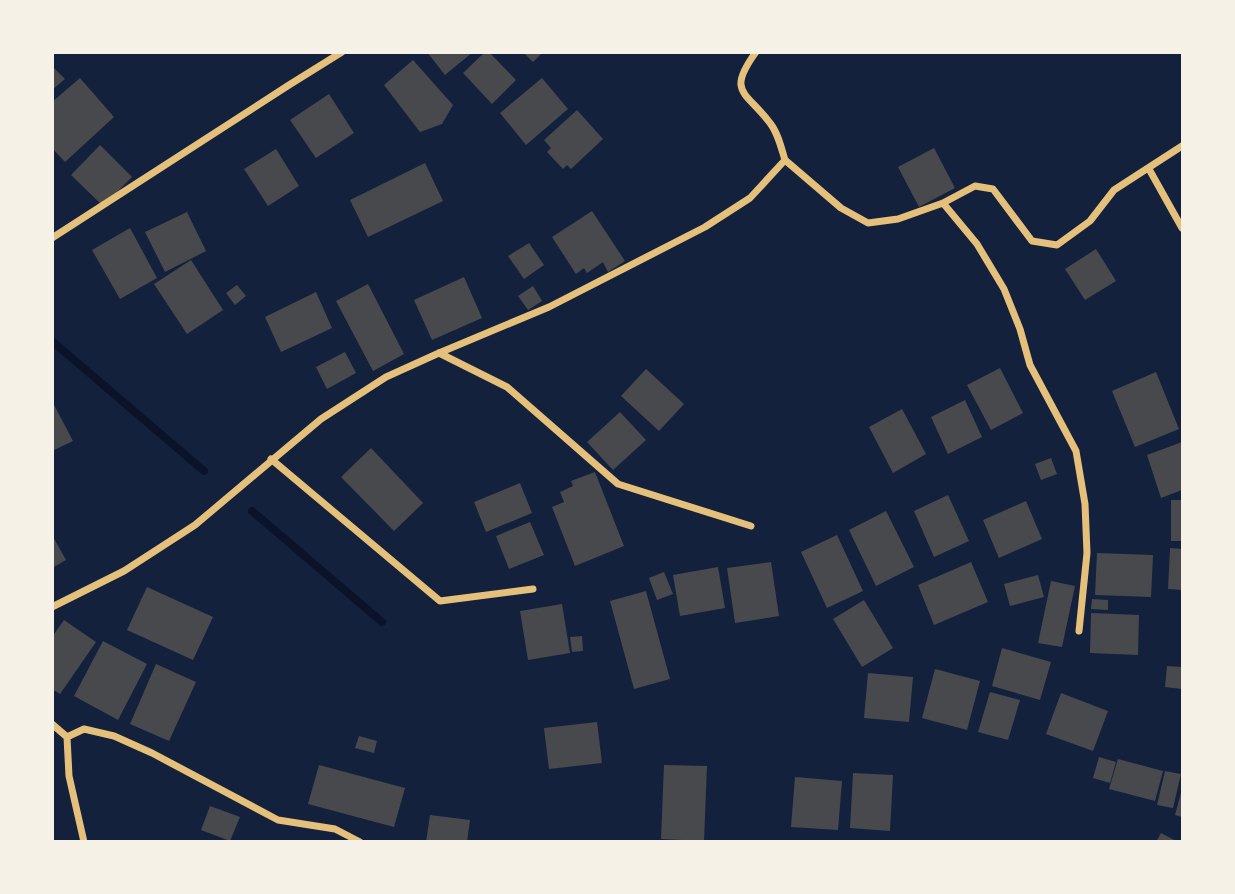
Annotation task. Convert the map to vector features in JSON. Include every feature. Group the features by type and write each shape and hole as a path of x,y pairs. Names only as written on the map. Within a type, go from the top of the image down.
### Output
{"street":[{"path":"52,238 342,52"},
{"path":"756,52 741,76 740,87 772,125 785,160 841,208 868,223 898,219 943,203 975,186 993,189 1032,241 1057,245 1090,221 1114,190 1182,146"},
{"path":"52,607 124,570 195,524 321,419 386,377 549,307 705,228 750,198 785,160"},
{"path":"1149,169 1182,228"},
{"path":"943,203 977,244 1004,289 1020,329 1030,365 1076,451 1085,504 1087,553 1079,631"},
{"path":"439,353 506,387 618,484 751,526"},
{"path":"271,460 440,601 533,589"},
{"path":"52,724 67,737 69,776 84,842"},
{"path":"67,737 84,729 114,736 152,753 278,820 335,829 360,842"}],"building":[{"path":"427,52 473,52 445,75"},
{"path":"485,52 489,52 516,80 492,104 463,73"},
{"path":"523,52 543,52 533,62"},
{"path":"413,60 453,105 442,124 420,132 384,85"},
{"path":"52,66 65,79 52,90"},
{"path":"80,78 114,117 65,162 52,148 52,102"},
{"path":"542,78 568,109 526,145 500,113"},
{"path":"329,94 354,133 316,158 290,120"},
{"path":"577,110 603,139 571,169 567,165 563,169 547,152 551,148 544,140"},
{"path":"100,145 132,177 103,206 71,175"},
{"path":"934,148 955,188 919,207 898,167"},
{"path":"276,149 299,186 268,206 244,169"},
{"path":"425,163 443,201 368,237 350,200"},
{"path":"592,211 625,261 608,272 603,262 587,273 584,268 576,274 552,237"},
{"path":"187,212 206,251 165,272 145,232"},
{"path":"130,228 157,278 120,299 92,250"},
{"path":"529,243 544,265 524,279 508,256"},
{"path":"1096,249 1116,281 1085,300 1065,269"},
{"path":"191,260 223,310 187,334 154,284"},
{"path":"464,277 482,318 432,340 414,300"},
{"path":"368,284 404,354 373,371 336,301"},
{"path":"237,285 246,296 235,305 226,293"},
{"path":"533,286 542,301 528,310 518,296"},
{"path":"316,292 332,328 281,352 265,317"},
{"path":"345,352 356,373 327,389 316,367"},
{"path":"1000,368 1023,413 991,430 967,385"},
{"path":"646,369 684,404 659,431 621,396"},
{"path":"1156,372 1179,429 1135,447 1112,391"},
{"path":"965,400 982,437 948,454 931,417"},
{"path":"52,401 73,441 52,451"},
{"path":"902,409 926,454 893,473 869,427"},
{"path":"620,412 646,440 613,470 587,442"},
{"path":"1182,442 1182,490 1161,498 1147,455"},
{"path":"371,448 423,503 394,531 341,477"},
{"path":"1051,458 1057,474 1041,480 1035,464"},
{"path":"595,472 624,546 575,566 552,507 564,502 560,492 573,486 571,481"},
{"path":"520,483 532,513 486,532 474,502"},
{"path":"948,495 969,541 934,557 914,511"},
{"path":"1171,500 1182,500 1182,541 1171,541"},
{"path":"1026,501 1042,539 999,558 983,520"},
{"path":"886,511 914,567 876,586 849,530"},
{"path":"530,522 544,555 509,569 496,536"},
{"path":"52,535 66,560 52,568"},
{"path":"837,535 863,591 827,608 801,552"},
{"path":"1170,548 1182,549 1182,590 1168,589"},
{"path":"1097,553 1153,555 1151,597 1095,595"},
{"path":"771,562 779,616 735,623 727,568"},
{"path":"971,562 988,602 934,625 918,585"},
{"path":"718,567 725,608 680,616 673,575"},
{"path":"664,572 673,594 657,600 649,578"},
{"path":"1038,575 1044,597 1010,606 1004,584"},
{"path":"1051,581 1075,586 1062,647 1038,643"},
{"path":"147,587 213,617 193,660 127,630"},
{"path":"646,591 670,679 634,689 610,601"},
{"path":"1092,599 1108,600 1108,610 1091,609"},
{"path":"864,600 893,648 862,667 833,619"},
{"path":"562,604 570,653 528,660 520,611"},
{"path":"1091,613 1139,615 1138,655 1090,653"},
{"path":"64,620 96,642 60,694 52,689 52,637"},
{"path":"582,636 583,651 572,652 570,637"},
{"path":"103,641 147,664 118,720 74,696"},
{"path":"1002,648 1051,662 1040,700 992,686"},
{"path":"156,664 196,682 169,741 130,724"},
{"path":"1167,666 1182,667 1182,689 1165,687"},
{"path":"935,669 980,681 967,730 922,718"},
{"path":"868,673 913,677 909,722 864,718"},
{"path":"990,692 1020,700 1008,740 978,732"},
{"path":"1061,693 1108,711 1093,751 1046,734"},
{"path":"597,722 602,763 549,769 544,728"},
{"path":"359,736 377,741 374,753 355,748"},
{"path":"1099,757 1116,762 1110,783 1093,778"},
{"path":"1118,759 1163,771 1155,801 1109,789"},
{"path":"319,765 405,788 394,827 308,804"},
{"path":"664,765 707,766 704,841 661,839"},
{"path":"1165,771 1181,774 1173,808 1157,805"},
{"path":"853,773 893,775 890,831 850,828"},
{"path":"795,777 842,781 838,830 791,827"},
{"path":"1182,789 1182,817 1175,815"},
{"path":"210,806 240,817 230,841 201,830"},
{"path":"430,815 470,820 467,842 426,842"},
{"path":"1161,833 1178,842 1156,842"}],"waterway":[{"path":"52,341 204,471"},
{"path":"252,511 382,622"}]}
